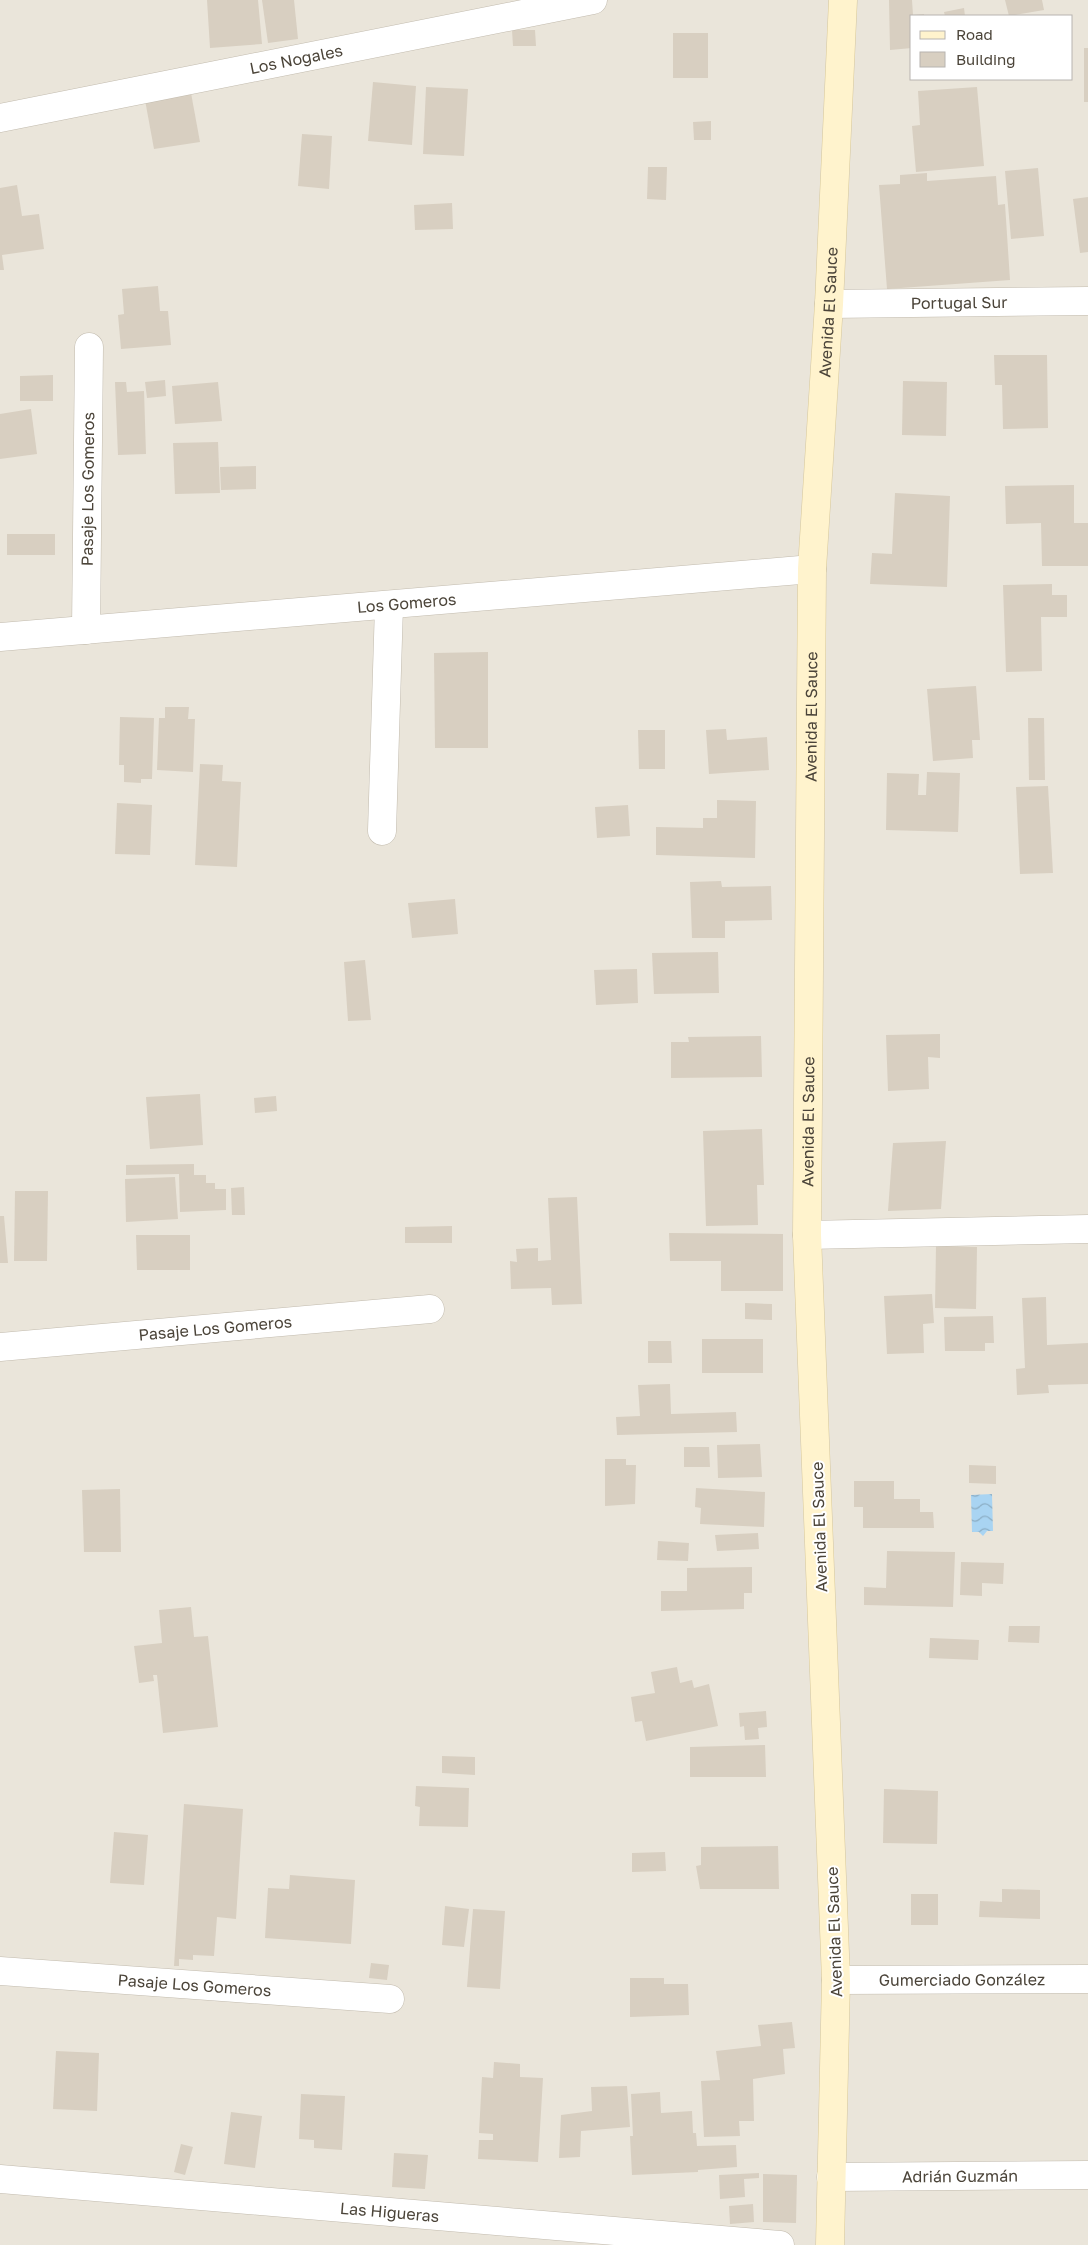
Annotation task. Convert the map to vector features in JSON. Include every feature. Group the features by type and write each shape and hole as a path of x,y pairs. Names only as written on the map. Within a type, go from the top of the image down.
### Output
{"street":[{"name":"Los Nogales","path":"0,118 592,0"},
{"name":"Avenida El Sauce","path":"830,2245 836,1980 807,1236 812,569 829,304 843,0"},
{"name":"Portugal Sur","path":"829,304 1088,301"},
{"name":"Pasaje Los Gomeros","path":"86,630 89,347"},
{"name":"Los Gomeros","path":"0,637 389,606 812,569"},
{"path":"382,831 389,606"},
{"path":"807,1236 1088,1229"},
{"name":"Pasaje Los Gomeros","path":"0,1346 430,1310"},
{"name":"Pasaje Los Gomeros","path":"0,1971 390,2000"},
{"name":"Gumerciado González","path":"836,1980 1088,1979"},
{"name":"Adrián Guzmán","path":"832,2177 1088,2175"},
{"name":"Las Higueras","path":"0,2180 780,2245"}],"shaded area":[{"path":"0,0 1088,0 1088,2245 0,2245"}],"water":[{"path":"992,1494 993,1531 987,1531 983,1536 979,1532 972,1532 971,1495"}],"building":[{"path":"207,0 258,0 262,44 210,48"},
{"path":"262,0 294,0 298,39 268,43"},
{"path":"889,0 912,0 913,15 910,15 910,48 890,50"},
{"path":"1005,0 1042,0 1044,10 1009,15"},
{"path":"964,8 965,15 945,15 944,12"},
{"path":"512,30 535,30 536,46 513,46"},
{"path":"673,33 708,33 708,78 673,78"},
{"path":"1084,48 1088,48 1088,102 1084,102"},
{"path":"373,82 416,86 412,145 368,141"},
{"path":"426,87 468,89 464,156 423,154"},
{"path":"977,87 984,166 916,172 912,126 920,125 918,91"},
{"path":"191,93 200,142 154,149 145,100"},
{"path":"711,121 711,140 694,140 693,122"},
{"path":"302,134 332,136 329,189 298,186"},
{"path":"648,167 667,167 666,200 647,199"},
{"path":"1038,168 1044,236 1011,239 1005,171"},
{"path":"927,173 927,181 996,176 998,205 1005,204 1010,280 887,289 879,185 900,184 900,175"},
{"path":"17,185 22,216 39,214 44,249 2,255 4,270 0,270 0,188"},
{"path":"1088,197 1088,252 1080,253 1073,199"},
{"path":"452,203 453,229 415,230 414,205"},
{"path":"158,286 160,311 168,311 171,345 121,349 118,315 124,314 122,289"},
{"path":"994,355 1047,355 1048,428 1003,429 1002,385 995,385"},
{"path":"53,375 53,401 20,401 20,376"},
{"path":"165,380 166,396 147,398 145,382"},
{"path":"903,381 947,382 946,436 902,435"},
{"path":"115,382 126,382 127,392 144,391 146,454 118,455"},
{"path":"218,382 222,421 175,424 172,386"},
{"path":"31,409 37,454 0,459 0,414"},
{"path":"218,442 220,493 175,494 173,443"},
{"path":"256,466 256,489 221,490 220,467"},
{"path":"1074,485 1074,523 1088,523 1088,566 1042,566 1041,523 1006,524 1005,486"},
{"path":"895,493 950,496 947,587 870,584 872,553 892,554"},
{"path":"7,534 55,534 55,555 7,555"},
{"path":"1052,584 1052,595 1067,595 1067,617 1041,617 1042,671 1006,672 1003,585"},
{"path":"488,652 488,748 435,748 434,653"},
{"path":"976,686 980,740 972,740 973,758 933,761 927,689"},
{"path":"165,707 189,707 188,719 195,719 193,772 157,770 159,718 165,718"},
{"path":"120,717 154,718 152,779 141,779 141,783 124,782 124,765 119,765"},
{"path":"1028,718 1044,718 1045,780 1029,780"},
{"path":"726,729 727,740 767,737 769,770 709,774 706,730"},
{"path":"638,730 665,730 665,769 639,769"},
{"path":"200,764 223,765 222,781 241,782 237,867 195,865"},
{"path":"927,772 960,773 958,832 886,830 887,773 919,774 918,795 926,795"},
{"path":"1048,786 1053,873 1020,874 1016,787"},
{"path":"717,800 756,801 755,858 656,855 656,827 703,828 703,818 717,818"},
{"path":"117,803 152,805 150,855 115,854"},
{"path":"628,805 630,836 597,838 595,807"},
{"path":"721,881 722,887 771,886 772,920 725,921 725,938 692,938 690,882"},
{"path":"455,899 458,934 412,938 408,903"},
{"path":"718,952 719,993 654,994 652,953"},
{"path":"365,960 371,1020 348,1021 344,962"},
{"path":"637,969 638,1003 596,1005 594,970"},
{"path":"940,1034 940,1058 928,1057 929,1089 888,1091 886,1035"},
{"path":"761,1036 762,1077 671,1078 671,1042 689,1042 688,1037"},
{"path":"200,1094 203,1145 150,1149 146,1097"},
{"path":"276,1096 277,1111 255,1113 254,1098"},
{"path":"762,1129 764,1185 757,1185 758,1225 706,1226 703,1131"},
{"path":"946,1141 941,1209 888,1211 893,1143"},
{"path":"194,1164 194,1175 206,1175 206,1183 215,1183 215,1189 226,1189 226,1210 180,1212 179,1174 126,1175 126,1165"},
{"path":"175,1177 178,1219 126,1222 125,1179"},
{"path":"244,1187 245,1215 232,1215 231,1188"},
{"path":"15,1191 48,1191 47,1261 14,1261"},
{"path":"577,1197 582,1304 552,1305 551,1288 511,1289 510,1261 517,1262 516,1249 538,1248 538,1261 551,1260 548,1198"},
{"path":"0,1216 4,1216 8,1263 0,1263"},
{"path":"452,1226 452,1243 405,1243 405,1227"},
{"path":"669,1233 783,1234 783,1291 721,1291 721,1261 670,1261"},
{"path":"136,1235 190,1235 190,1270 137,1270"},
{"path":"936,1246 977,1247 976,1309 935,1308"},
{"path":"932,1294 934,1323 923,1324 924,1353 887,1354 884,1296"},
{"path":"1046,1297 1047,1345 1088,1343 1088,1384 1048,1385 1049,1393 1017,1395 1016,1369 1025,1368 1022,1298"},
{"path":"745,1303 772,1304 772,1320 745,1319"},
{"path":"993,1316 994,1343 985,1343 985,1351 945,1351 944,1317"},
{"path":"702,1339 763,1339 763,1373 702,1373"},
{"path":"648,1341 671,1341 672,1363 648,1363"},
{"path":"670,1384 671,1414 736,1412 737,1432 617,1435 616,1417 640,1416 638,1385"},
{"path":"760,1444 762,1477 718,1478 717,1445"},
{"path":"684,1447 709,1447 710,1467 684,1467"},
{"path":"605,1459 626,1459 626,1465 636,1465 635,1504 605,1506"},
{"path":"969,1465 996,1466 996,1484 969,1483"},
{"path":"854,1481 894,1481 894,1499 920,1499 920,1512 933,1512 934,1528 863,1528 863,1507 854,1507"},
{"path":"696,1488 765,1492 764,1527 700,1524 701,1508 695,1507"},
{"path":"120,1489 121,1552 84,1552 82,1490"},
{"path":"758,1533 759,1549 717,1551 715,1535"},
{"path":"658,1541 689,1543 688,1561 657,1560"},
{"path":"887,1551 955,1552 953,1607 864,1605 864,1587 886,1588"},
{"path":"961,1562 1004,1563 1003,1584 982,1583 982,1596 960,1595"},
{"path":"752,1567 752,1593 744,1593 744,1609 661,1611 661,1591 687,1591 687,1568"},
{"path":"191,1607 194,1637 208,1636 218,1727 163,1733 157,1675 153,1675 154,1681 139,1683 134,1646 162,1643 159,1610"},
{"path":"1009,1626 1040,1626 1039,1643 1008,1642"},
{"path":"930,1638 979,1640 978,1660 929,1658"},
{"path":"677,1667 680,1683 692,1680 694,1688 709,1684 718,1726 646,1741 642,1721 635,1722 631,1697 655,1693 651,1672"},
{"path":"766,1711 767,1727 758,1728 759,1739 745,1740 744,1726 740,1727 739,1713"},
{"path":"765,1745 766,1777 690,1777 690,1747"},
{"path":"442,1756 475,1757 475,1775 442,1773"},
{"path":"416,1786 469,1788 468,1827 419,1826 420,1807 415,1806"},
{"path":"884,1789 938,1791 937,1844 883,1843"},
{"path":"184,1804 243,1809 236,1919 217,1917 214,1956 193,1955 193,1960 179,1959 179,1966 174,1966"},
{"path":"114,1832 148,1835 144,1885 110,1883"},
{"path":"778,1846 779,1889 700,1889 696,1866 701,1865 701,1847"},
{"path":"665,1852 666,1871 632,1872 632,1853"},
{"path":"290,1875 355,1880 351,1944 265,1938 268,1888 289,1889"},
{"path":"1002,1889 1040,1890 1040,1919 979,1917 980,1901 1002,1902"},
{"path":"911,1894 938,1894 938,1925 911,1925"},
{"path":"445,1906 469,1909 464,1947 442,1945"},
{"path":"473,1909 505,1911 500,1989 467,1987"},
{"path":"371,1963 389,1965 387,1980 369,1978"},
{"path":"630,1978 664,1978 664,1984 688,1984 689,2015 630,2017"},
{"path":"792,2022 795,2048 783,2049 785,2074 753,2079 754,2121 739,2121 740,2136 704,2137 701,2081 720,2080 716,2051 761,2046 758,2025"},
{"path":"56,2051 99,2053 97,2111 53,2109"},
{"path":"494,2062 520,2064 520,2077 543,2078 538,2162 478,2159 479,2140 493,2140 493,2134 479,2133 482,2077 493,2078"},
{"path":"627,2086 630,2127 581,2131 580,2157 559,2158 561,2115 592,2111 591,2087"},
{"path":"660,2092 661,2113 692,2111 693,2133 696,2133 697,2146 736,2145 737,2167 698,2170 698,2172 632,2175 630,2136 633,2136 631,2094"},
{"path":"301,2094 345,2096 342,2150 314,2148 314,2140 299,2139"},
{"path":"231,2112 262,2116 255,2168 224,2164"},
{"path":"181,2144 193,2147 185,2175 174,2172"},
{"path":"394,2153 428,2155 425,2189 392,2187"},
{"path":"759,2173 759,2178 744,2179 745,2197 720,2199 719,2175"},
{"path":"763,2174 797,2175 796,2223 763,2222"},
{"path":"753,2204 754,2222 730,2224 729,2206"}]}
